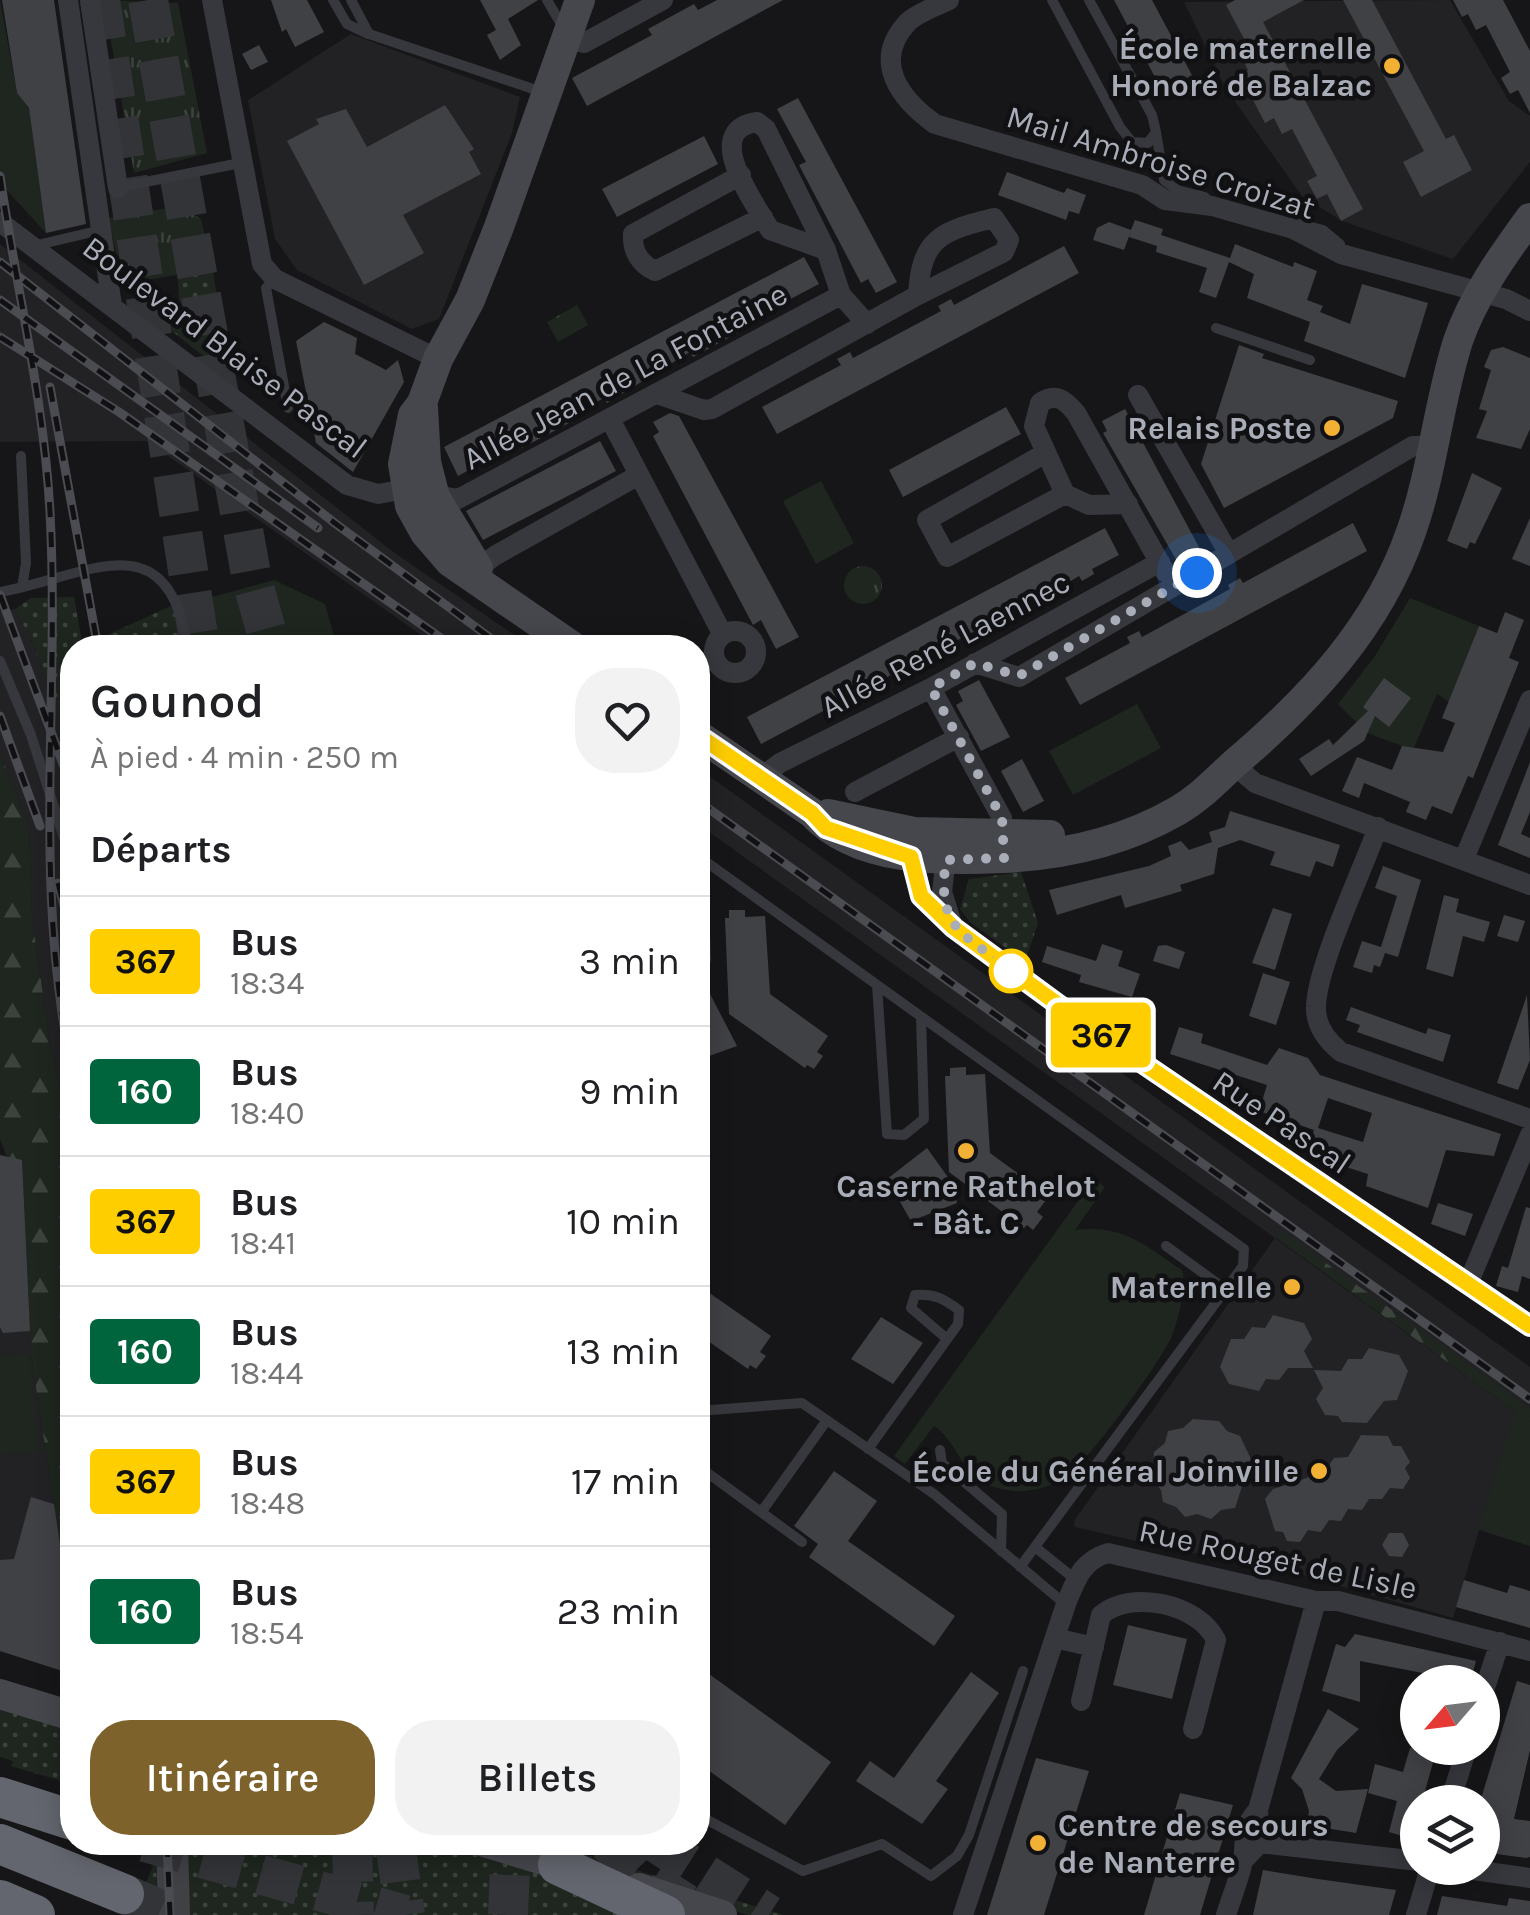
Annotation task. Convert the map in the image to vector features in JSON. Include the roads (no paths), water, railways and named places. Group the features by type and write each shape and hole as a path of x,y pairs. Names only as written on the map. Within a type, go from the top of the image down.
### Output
{"highway":[{"path":"0,1782 60,1800"},
{"path":"0,1797 60,1816"},
{"path":"0,1844 124,1894"},
{"path":"558,1865 664,1915"},
{"path":"0,1900 36,1915"}],"street":[{"path":"68,0 112,306"},
{"path":"90,0 118,188"},
{"path":"212,0 240,163 268,272 438,359"},
{"path":"557,635 482,579 450,562 425,533 405,488 406,437 492,246 580,0"},
{"path":"567,38 584,43 663,0"},
{"name":"Mail Ambroise Croizat","path":"949,0 907,23 890,50 890,74 908,104 935,124 1142,185 1165,200 1212,206 1293,230 1341,254 1372,260 1530,311"},
{"path":"826,250 777,234 763,217 731,152 731,138 740,126 762,123 826,250 841,294 868,324"},
{"path":"740,175 633,234 638,255 655,271 763,217"},
{"path":"660,394 693,408 712,409 1004,252 1010,240 1001,222 994,218 978,222 934,241 920,263 918,295"},
{"path":"710,744 812,813 826,828 912,844 1074,849 1131,832 1200,797 1303,703 1369,618 1398,566 1426,483 1459,340 1482,294 1530,218"},
{"name":"Boulevard Blaise Pascal","path":"0,222 347,486 378,494 405,488 435,497"},
{"name":"Allée Jean de La Fontaine","path":"435,497 458,499 841,294"},
{"path":"1138,395 1228,552"},
{"path":"1128,504 1089,505 1065,494 1044,454 1032,418 1040,403 1054,397 1076,413 1128,504 1160,562 1172,587"},
{"path":"422,404 426,462 435,497 482,579"},
{"path":"610,419 723,635"},
{"path":"975,663 1019,676 1413,446 1436,446"},
{"path":"1044,454 927,520 947,557 1065,494"},
{"path":"1380,468 1406,472 1426,483"},
{"path":"482,579 639,475"},
{"name":"Allée René Laennec","path":"759,779 780,763 931,688 1160,562"},
{"path":"931,688 1002,818 1005,847"},
{"path":"1464,859 1530,700"},
{"path":"855,792 959,736"},
{"path":"1226,772 1530,885"},
{"path":"1378,827 1339,927 1316,1004 1325,1036 1342,1052 1530,1119"},
{"name":"Rue Pascal","path":"912,844 921,896 954,928 1082,1022 1530,1326"},
{"path":"947,847 942,892 946,916 954,928"},
{"path":"1468,1284 1530,1135"},
{"name":"Rue Rouget de Lisle","path":"1076,1580 1089,1560 1108,1553 1316,1601 1338,1601 1530,1651"},
{"path":"963,1915 1076,1580"},
{"path":"1082,1702 1100,1615 1122,1601 1134,1599 1208,1624 1216,1640 1193,1730"},
{"path":"1243,1860 1260,1843 1258,1810 1316,1601"},
{"path":"1055,1638 1094,1647"},
{"path":"1493,1665 1500,1642"},
{"path":"0,1694 60,1712"},
{"path":"1226,1915 1243,1860 1248,1820 1258,1810"},
{"path":"1260,1843 1400,1860"},
{"path":"526,1855 722,1915"},
{"path":"1500,1874 1530,1878"},
{"path":"1416,1915 1425,1885"}],"lane":[{"path":"333,0 346,24 546,94"},
{"path":"351,0 369,34"},
{"path":"547,0 567,38"},
{"path":"1052,0 1120,127 1132,142 1148,144 1156,132"},
{"path":"1090,0 1152,115 1164,180 1176,190 1322,230 1372,260"},
{"path":"96,193 240,163"},
{"path":"1142,185 1164,180"},
{"path":"32,246 101,230"},
{"path":"268,272 266,288 288,408"},
{"path":"1216,328 1310,360"},
{"path":"21,456 26,563 22,588"},
{"path":"0,592 120,564 146,567 173,593 184,635"},
{"path":"0,661 31,735 60,826"},
{"path":"710,865 1244,1249 1243,1266 1020,1567"},
{"path":"876,986 887,1134 904,1135 924,1119 921,1018"},
{"path":"1166,1246 1225,1290"},
{"path":"868,1448 958,1324 958,1310 938,1296 915,1296 911,1308 947,1339"},
{"path":"710,1411 802,1403 934,1494 1066,1604"},
{"path":"762,1510 828,1420"},
{"path":"940,1450 942,1463 1002,1514 1001,1551"},
{"path":"710,1474 802,1542"},
{"path":"1035,1548 1076,1580"},
{"path":"710,1821 803,1871 882,1844 930,1876 957,1856 970,1835 1023,1671"}],"tunnel":[{"path":"100,0 198,635"},
{"path":"148,0 252,580 267,635"},
{"path":"191,1855 405,1915"},
{"path":"352,1855 354,1915"},
{"path":"397,1855 405,1915"},
{"path":"508,1915 510,1855"},
{"path":"620,1855 635,1871 686,1904"},
{"path":"675,1855 769,1915"},
{"path":"124,1894 172,1915"}],"railway":[{"path":"0,176 47,469 52,583 50,859 60,999"},
{"path":"0,262 336,524 486,635"},
{"path":"0,300 318,528"},
{"path":"0,337 119,412 436,635"},
{"path":"50,387 96,635"},
{"path":"0,595 60,756"},
{"path":"0,716 40,826"},
{"path":"710,810 1530,1399"},
{"path":"58,883 60,891"},
{"path":"168,1855 170,1915"}],"place":[{"name":"École maternelle Honoré de Balzac","path":"1392,66"},
{"name":"Relais Poste","path":"1332,428"},
{"name":"Caserne Rathelot - Bât. C","path":"966,1151"},
{"name":"Maternelle","path":"1292,1287"},
{"name":"École du Général Joinville","path":"1319,1471"},
{"name":"Centre de secours de Nanterre","path":"1038,1843"}]}
